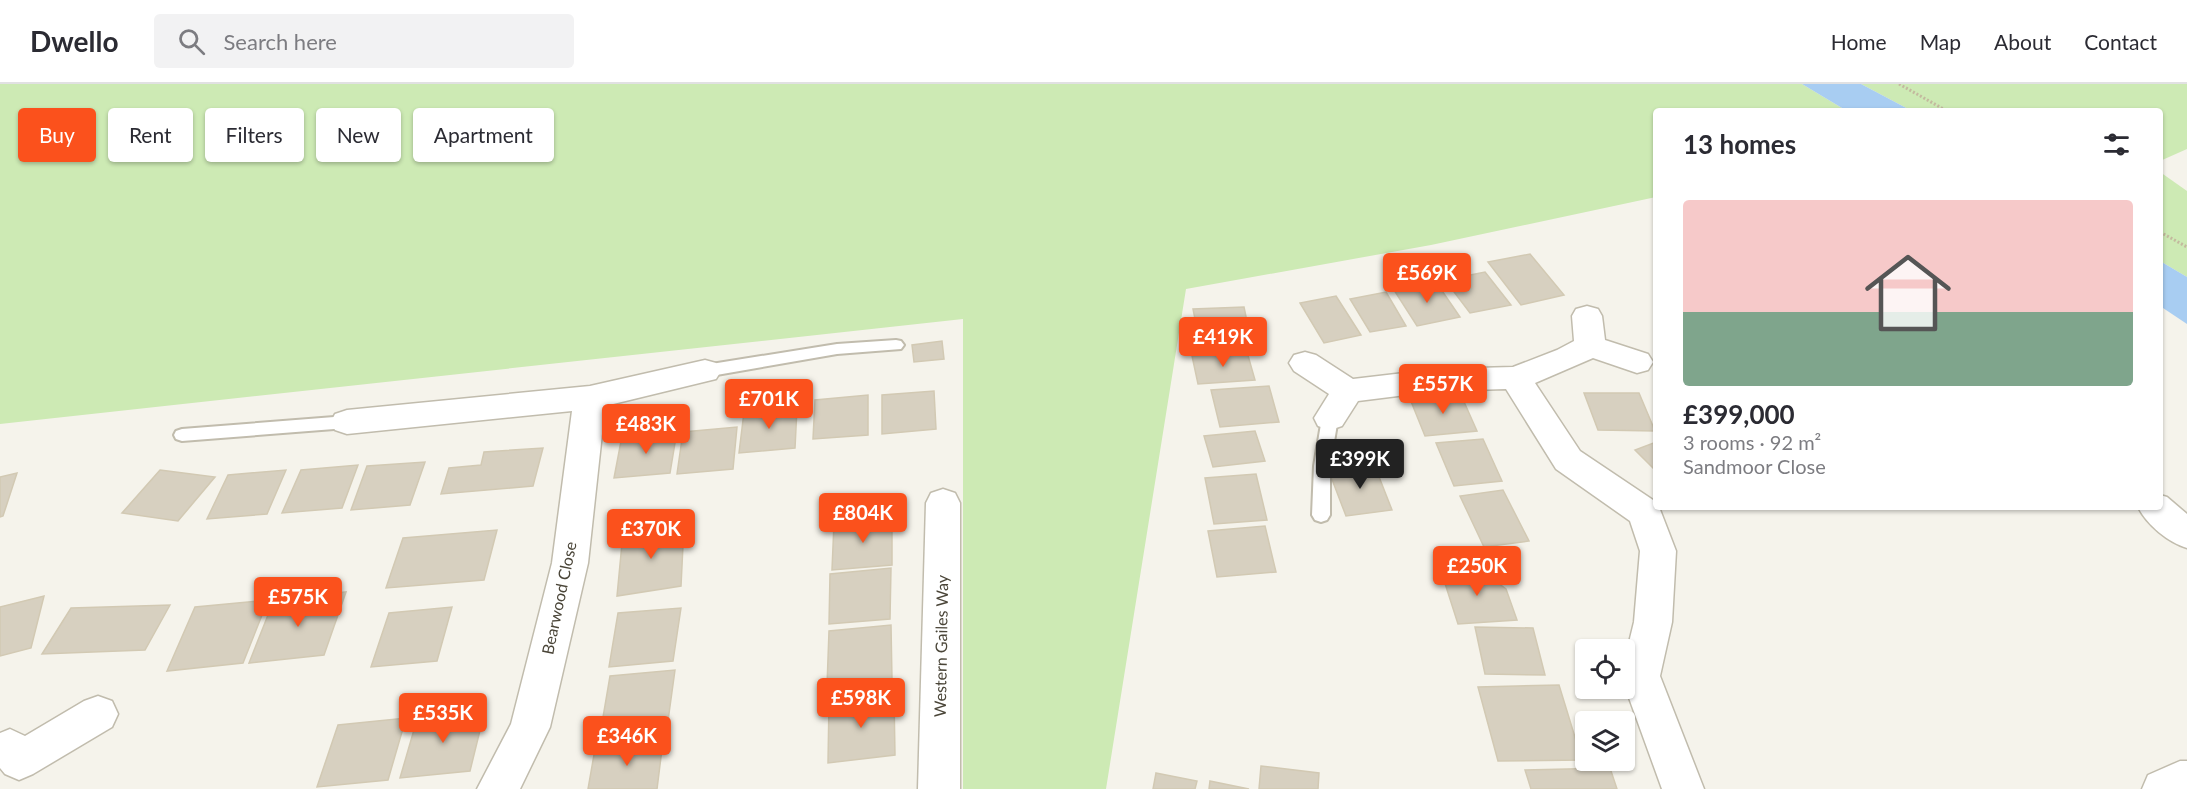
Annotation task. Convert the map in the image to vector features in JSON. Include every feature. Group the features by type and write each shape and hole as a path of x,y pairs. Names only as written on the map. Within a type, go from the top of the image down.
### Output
{"street":[{"path":"1305,363 1347,391 1438,380 1515,378 1568,358 1589,331 1637,362"},
{"path":"347,422 590,398 705,371"},
{"path":"1515,378 1568,460 1645,513 1658,551 1653,622 1641,676 1683,789"},
{"path":"1330,418 1347,391"},
{"name":"Bearwood Close","path":"498,789 530,727 567,574 590,398"},
{"name":"Western Gailes Way","path":"939,789 943,503"},
{"path":"2159,510 2187,534"},
{"path":"10,762 98,714"},
{"path":"2163,789 2180,780 2187,780"}],"lane":[{"path":"705,371 837,349 896,345"},
{"path":"1321,515 1322,466 1330,418"},
{"path":"182,435 347,422"}],"path":[{"path":"1899,84 1942,108"},
{"path":"2163,234 2187,247"}],"green space":[{"path":"0,84 1802,84 1842,108 1653,108 1653,198 1431,245 1186,289 1106,789 963,789 963,319 0,424"},
{"path":"1861,84 2187,84 2187,149 2163,160 2163,108 1906,108"},
{"path":"2163,174 2187,191 2187,277 2163,263"}],"water":[{"path":"1802,84 1861,84 1906,108 1842,108"},
{"path":"2163,263 2187,277 2187,324 2163,308"}],"building":[{"path":"1530,254 1564,295 1521,305 1488,262"},
{"path":"1485,272 1511,305 1470,313 1445,280"},
{"path":"1436,282 1460,317 1417,326 1394,290"},
{"path":"1386,292 1406,326 1370,332 1350,299"},
{"path":"1336,296 1361,335 1324,343 1300,303"},
{"path":"1244,307 1251,341 1200,344 1193,309"},
{"path":"942,341 944,359 914,362 912,345"},
{"path":"1247,352 1255,380 1198,384 1192,356"},
{"path":"1269,386 1279,422 1220,427 1211,390"},
{"path":"934,391 936,429 882,434 882,395"},
{"path":"1584,393 1639,393 1653,431 1598,430"},
{"path":"868,395 868,435 813,439 815,400"},
{"path":"1461,395 1477,431 1425,436 1410,399"},
{"path":"797,408 795,448 739,453 744,412"},
{"path":"737,427 733,469 677,474 683,432"},
{"path":"677,431 670,473 614,478 622,436"},
{"path":"1255,431 1265,461 1213,467 1204,436"},
{"path":"1483,439 1502,481 1454,486 1436,443"},
{"path":"1653,443 1653,468 1635,450"},
{"path":"543,448 533,486 441,494 449,468 481,465 484,452"},
{"path":"425,462 410,505 351,510 367,466"},
{"path":"1374,464 1392,510 1346,516 1328,469"},
{"path":"358,465 342,508 282,513 301,470"},
{"path":"160,470 215,477 178,521 122,513"},
{"path":"286,470 267,514 207,519 228,475"},
{"path":"17,473 3,516 0,517 0,477"},
{"path":"1256,474 1267,520 1214,524 1205,478"},
{"path":"1503,490 1529,541 1484,547 1460,496"},
{"path":"892,518 892,565 832,570 834,523"},
{"path":"684,525 681,586 617,596 623,533"},
{"path":"1265,526 1276,572 1217,577 1208,531"},
{"path":"497,530 484,580 386,588 403,538"},
{"path":"891,568 890,619 829,624 830,574"},
{"path":"1479,569 1506,589 1517,620 1458,624 1441,571"},
{"path":"346,592 324,655 249,663 274,600"},
{"path":"44,596 31,648 0,656 0,607"},
{"path":"268,600 243,663 167,671 195,607"},
{"path":"170,605 145,650 42,654 71,608"},
{"path":"452,607 437,661 371,667 389,613"},
{"path":"681,608 673,661 609,667 618,613"},
{"path":"891,625 892,680 827,686 829,631"},
{"path":"1475,627 1533,628 1545,675 1485,674"},
{"path":"675,670 667,728 600,735 610,676"},
{"path":"1559,685 1575,737 1575,760 1498,761 1478,687"},
{"path":"894,696 895,755 828,763 829,702"},
{"path":"485,710 470,771 400,778 418,716"},
{"path":"406,718 388,780 317,787 338,725"},
{"path":"663,741 657,789 588,789 595,749"},
{"path":"1261,766 1319,773 1318,789 1259,789"},
{"path":"1525,770 1611,771 1617,789 1531,789"},
{"path":"1156,773 1197,781 1195,789 1153,789"},
{"path":"1210,781 1249,789 1209,789"}]}
